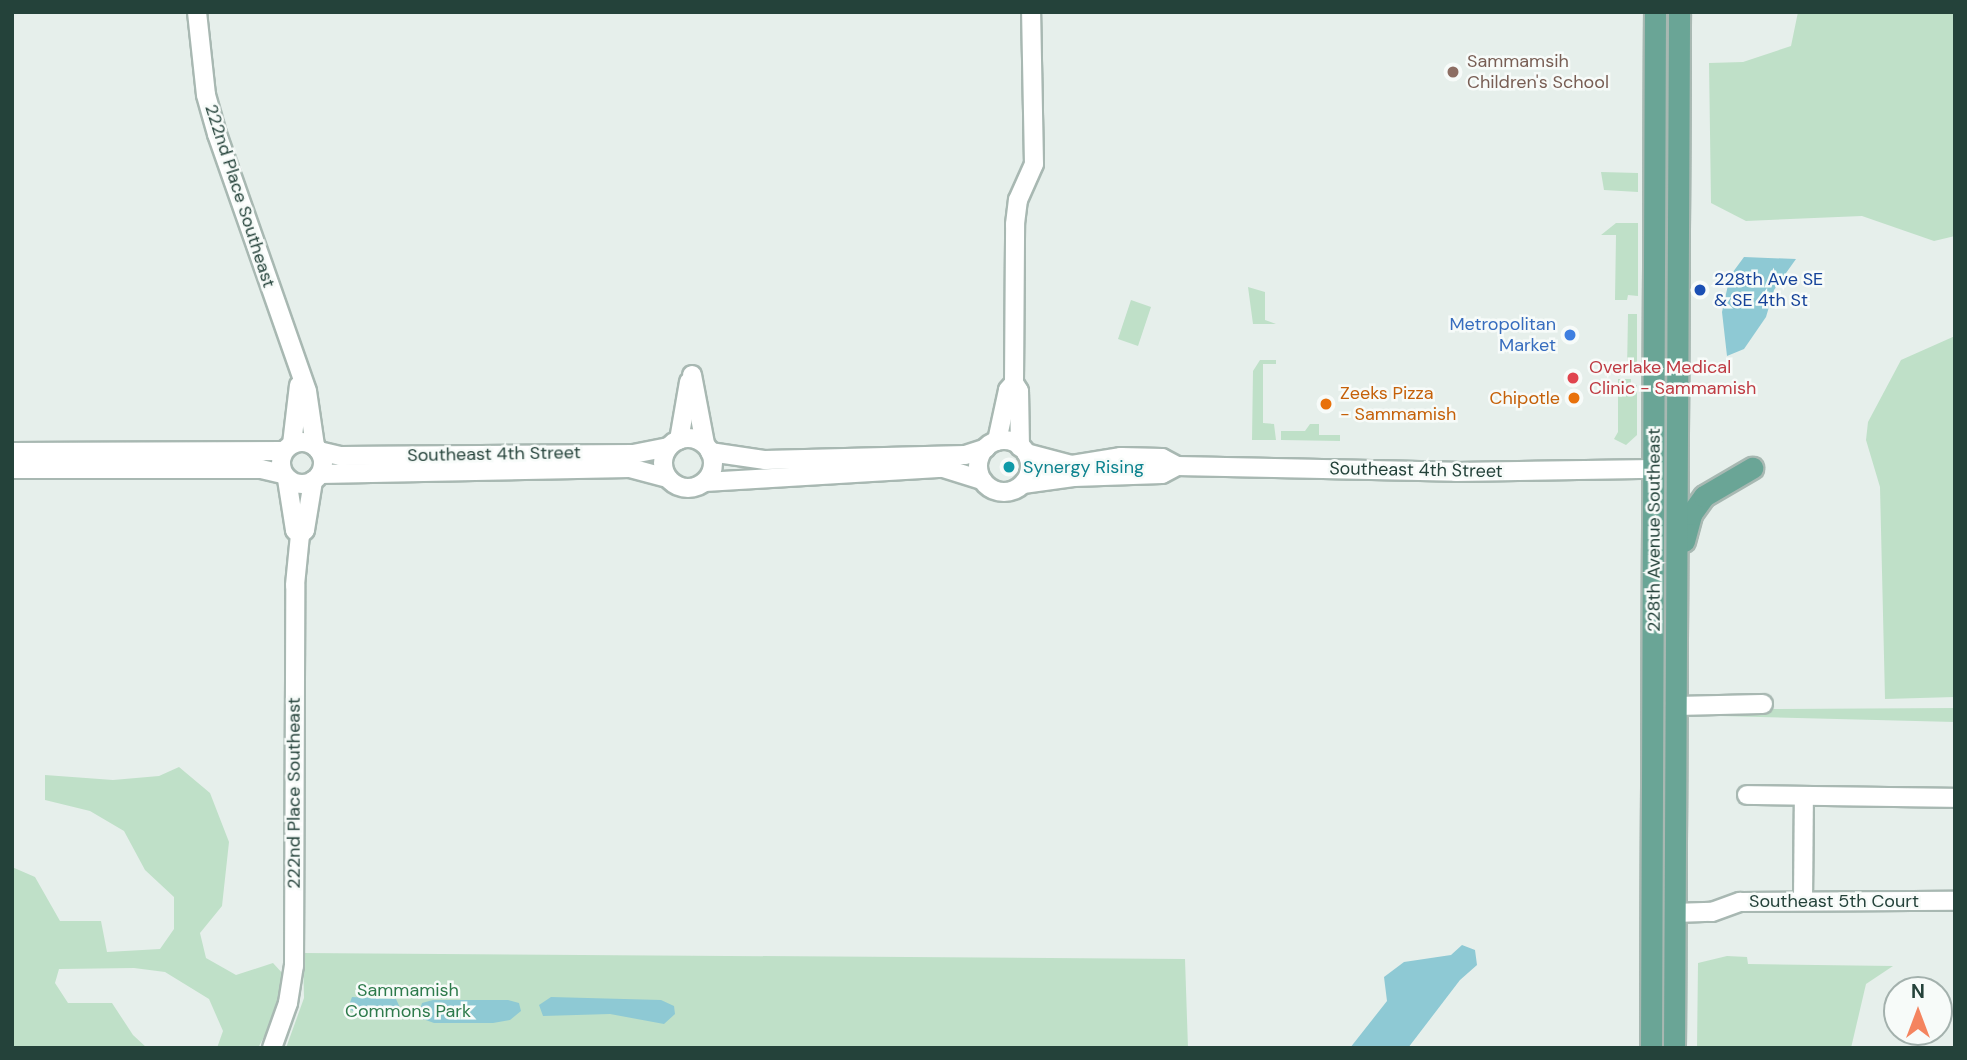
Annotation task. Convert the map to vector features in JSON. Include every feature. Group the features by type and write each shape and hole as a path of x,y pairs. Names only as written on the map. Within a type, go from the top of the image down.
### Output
{"main road":[{"name":"228th Avenue Southeast","path":"1651,1048 1655,12"},
{"name":"228th Avenue Southeast","path":"1674,1048 1679,12"},
{"path":"1676,602 1691,514 1704,495 1752,468"}],"street":[{"name":"222nd Place Southeast","path":"197,12 206,94 216,134 301,375 317,449"},
{"path":"705,482 713,468 697,386 692,376 674,444 663,463 667,478 682,488 705,482 943,468 982,480 1005,492 1023,484 1029,471 1023,450 1019,391 1014,383 1015,224 1018,200 1034,164 1031,12"},
{"name":"222nd Place Southeast","path":"288,447 301,375"},
{"path":"982,480 978,465 992,445 1008,390 1014,383"},
{"path":"674,444 765,460 965,454 992,445 1023,450"},
{"name":"Southeast 4th Street","path":"317,449 341,456 633,454 674,444"},
{"path":"285,476 280,462 288,447"},
{"path":"12,452 288,447 317,449 316,478 300,484 261,469 12,469"},
{"name":"Southeast 4th Street","path":"1023,450 1072,465 1121,457 1162,458 1177,466 1456,472 1655,469"},
{"name":"Southeast 4th Street","path":"1023,484 1074,477 1161,474 1177,466"},
{"name":"Southeast 4th Street","path":"316,478 631,468 667,478"},
{"name":"222nd Place Southeast","path":"285,476 295,530 300,535"},
{"name":"222nd Place Southeast","path":"272,1048 288,1003 294,966 295,585 300,535 305,530 316,478"},
{"path":"1675,706 1763,704"},
{"path":"1747,795 1955,798"},
{"path":"1803,901 1804,796"},
{"name":"Southeast 5th Court","path":"1674,913 1712,912 1740,902 1955,901"}],"green space":[{"path":"1798,12 1955,12 1955,236 1934,241 1862,216 1746,221 1711,203 1709,63 1743,62 1791,46"},
{"path":"1601,172 1638,173 1638,192 1604,190"},
{"path":"1616,223 1638,223 1638,296 1628,295 1627,300 1615,300 1616,235 1601,235"},
{"path":"1248,287 1265,292 1265,320 1276,324 1253,324"},
{"path":"1131,300 1151,307 1138,346 1118,339"},
{"path":"1628,314 1637,314 1637,365 1633,371 1627,371"},
{"path":"1955,336 1955,697 1885,699 1880,487 1866,440 1868,422 1901,360"},
{"path":"1260,360 1276,360 1276,364 1263,364 1263,423 1274,424 1276,440 1252,440 1253,371"},
{"path":"1618,379 1631,379 1631,385 1637,385 1637,435 1626,445 1614,439 1618,432"},
{"path":"1310,424 1319,424 1319,435 1340,435 1340,441 1281,440 1281,431 1305,431"},
{"path":"1955,708 1955,722 1720,716 1720,710"},
{"path":"179,767 210,793 229,842 222,906 200,933 206,958 236,975 273,963 284,975 272,1022 258,1048 217,1048 223,1031 209,999 165,972 134,968 59,969 55,983 68,1003 112,1003 133,1035 147,1048 12,1048 12,867 35,877 60,921 101,921 107,952 160,949 174,929 174,897 145,870 124,831 90,811 45,800 45,775 113,780 159,776"},
{"name":"Sammamish Commons Park","path":"303,953 1185,959 1188,1048 286,1048 304,998"},
{"path":"1727,956 1747,957 1748,964 1893,966 1866,984 1851,1048 1697,1048 1698,963"}],"water":[{"path":"1744,257 1796,259 1774,290 1766,317 1744,349 1727,356 1722,312 1730,276"},
{"path":"1462,945 1475,950 1477,965 1460,980 1408,1048 1350,1048 1387,1001 1384,977 1404,962 1451,955"},
{"path":"352,997 396,999 402,1012 395,1018 364,1018 348,1008"},
{"path":"551,997 661,1000 674,1006 675,1014 664,1024 610,1014 543,1016 539,1005"},
{"path":"433,1000 508,1000 519,1003 521,1011 510,1020 493,1023 434,1023 423,1019 420,1010 422,1003"}],"place":[{"name":"Sammamsih Children's School","path":"1453,72"},
{"name":"228th Ave SE & SE 4th St","path":"1700,290"},
{"name":"Metropolitan Market","path":"1570,335"},
{"name":"Overlake Medical Clinic - Sammamish","path":"1573,378"},
{"name":"Chipotle","path":"1574,398"},
{"name":"Zeeks Pizza - Sammamish","path":"1326,404"},
{"name":"Synergy Rising","path":"1009,467"}]}
